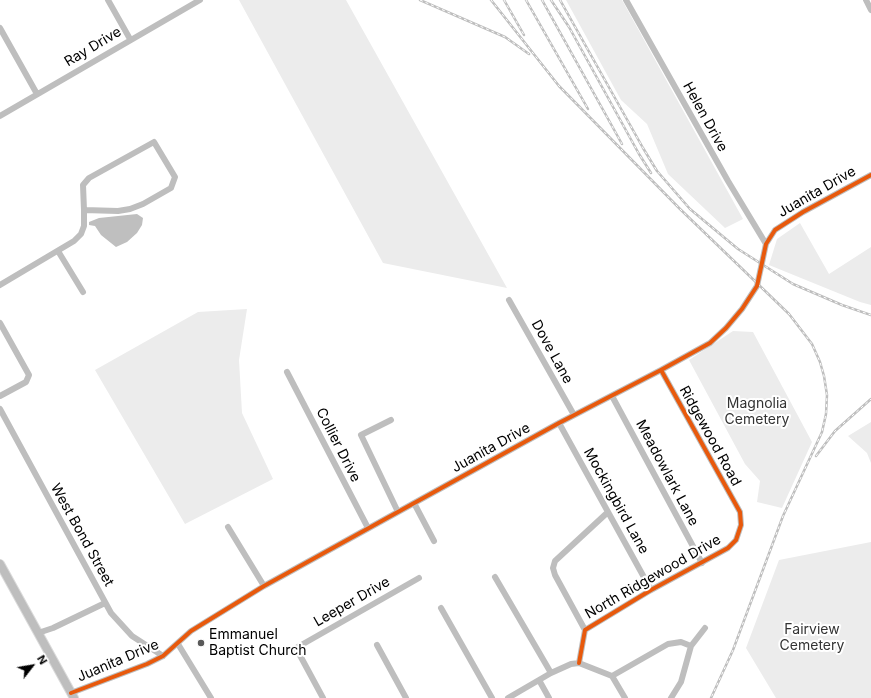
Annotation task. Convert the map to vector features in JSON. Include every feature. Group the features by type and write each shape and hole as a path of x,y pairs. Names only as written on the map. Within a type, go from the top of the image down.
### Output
{"main road":[{"path":"0,564 72,696"}],"street":[{"path":"108,0 130,39"},
{"name":"Ray Drive","path":"0,116 130,39 200,0"},
{"name":"Helen Drive","path":"626,0 728,181 766,244"},
{"path":"866,0 871,10"},
{"path":"0,28 38,94"},
{"path":"0,285 74,242 81,234 84,226 83,184 89,178 154,142 175,176 171,188 143,204 130,209 118,211 84,210"},
{"name":"Juanita Drive","path":"72,696 163,656 191,631 264,586 559,423 710,343 726,328 742,309 758,286 766,244 775,230 790,219 871,174"},
{"path":"58,251 83,292"},
{"name":"Dove Lane","path":"510,300 574,415"},
{"path":"0,323 29,375 26,382 0,396"},
{"name":"Ridgewood Road","path":"661,370 740,512"},
{"name":"Collier Drive","path":"286,372 368,528"},
{"name":"Meadowlark Lane","path":"612,396 702,563"},
{"name":"West Bond Street","path":"0,409 111,613 132,636 163,656"},
{"path":"391,420 361,435 398,512"},
{"name":"Mockingbird Lane","path":"559,423 651,590"},
{"path":"414,503 434,541"},
{"path":"585,630 555,575 553,568 555,560 608,512"},
{"name":"North Ridgewood Drive","path":"578,663 585,630 651,590 728,548 736,540 741,525 740,512"},
{"path":"228,527 264,586"},
{"path":"495,577 551,673"},
{"name":"Leeper Drive","path":"323,698 296,648 419,578"},
{"path":"38,633 53,628 105,603"},
{"path":"442,608 492,698"},
{"path":"672,698 681,682 691,646 705,628"},
{"path":"612,676 668,644 680,642 691,646"},
{"path":"178,644 211,698"},
{"path":"377,645 406,698"},
{"path":"508,698 551,673 571,664 578,663 612,676 625,698"},
{"path":"539,680 549,698"}],"green space":[{"path":"239,0 346,0 507,288 383,263"},
{"path":"566,0 622,0 743,219 725,228 668,174 647,124 621,100"},
{"path":"800,223 829,274 871,247 871,305 860,302 769,265 777,239"},
{"path":"247,309 239,360 242,413 273,479 185,524 95,370 198,312"},
{"name":"Magnolia Cemetery","path":"733,331 753,332 812,442 782,508 757,502 760,481 745,464 689,360"},
{"path":"871,422 871,463 867,453 848,436"},
{"name":"Fairview Cemetery","path":"871,542 871,698 776,698 746,648 779,560"}],"shaded area":[{"path":"137,214 143,218 142,225 137,233 127,242 116,247 101,235 95,226 89,225 89,222 99,218"}],"railway":[{"path":"420,0 505,37 529,54"},
{"path":"491,0 559,86 680,209 789,314 812,344 820,362 827,395 826,414 822,432 783,516 733,650 711,698"},
{"path":"504,0 524,35"},
{"path":"526,0 588,109"},
{"path":"542,0 622,144"},
{"path":"551,0 569,27 651,173"},
{"path":"560,0 657,171 690,209 738,249 793,284 842,305 871,315"},
{"path":"816,456 835,431 871,399"}],"cycle path":[{"path":"71,693 147,664 163,656 191,631 264,586 559,423 710,343 726,328 742,309 757,286 766,244 775,230 803,212 871,175"},
{"path":"579,663 585,630 651,590 728,548 736,540 741,525 740,512 661,370"}],"place":[{"name":"Emmanuel Baptist Church","path":"201,643"}]}
